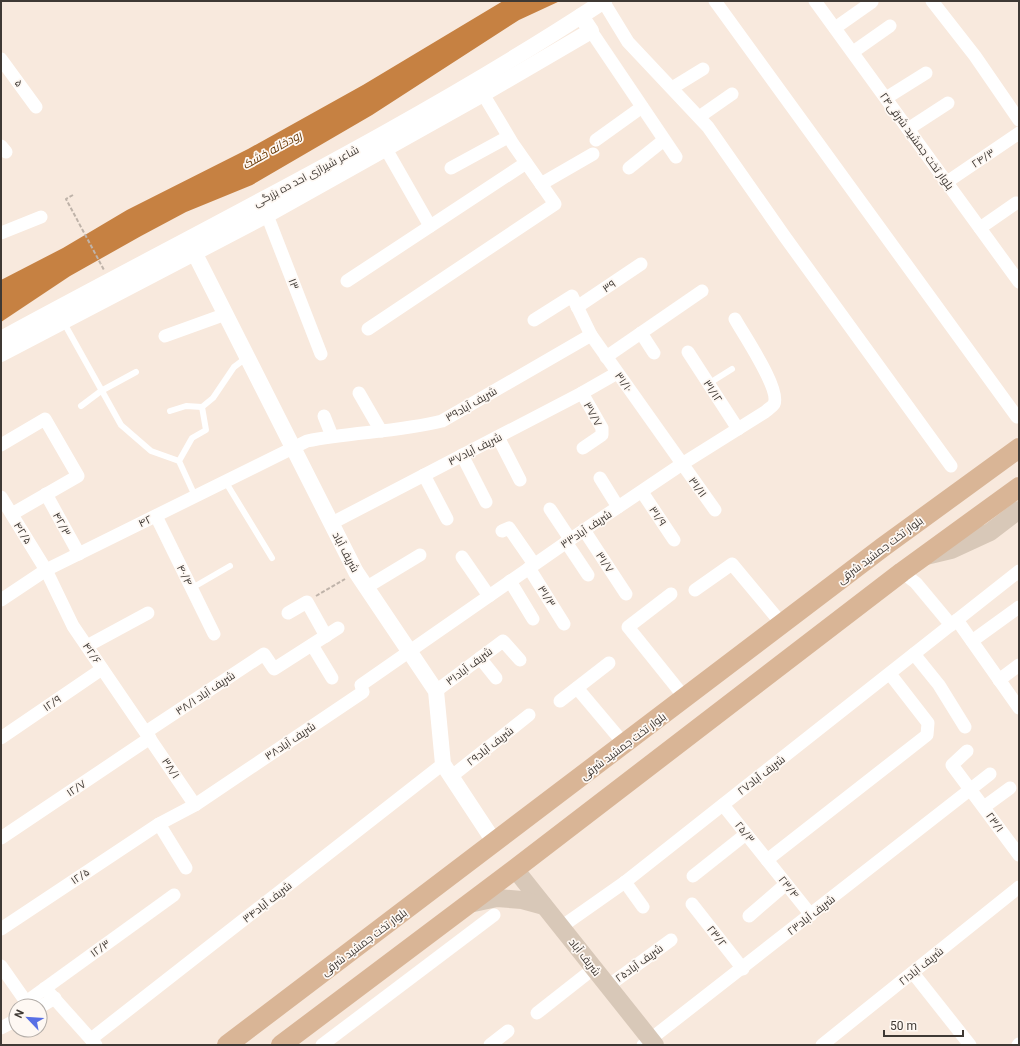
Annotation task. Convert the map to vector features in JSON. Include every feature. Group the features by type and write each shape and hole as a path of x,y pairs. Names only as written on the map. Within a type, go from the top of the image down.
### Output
{"main road":[{"name":"بلوار تخت جمشید شرقی","path":"227,1045 625,745 906,529 1019,448"},
{"path":"281,1045 515,870 902,572 1019,487"},
{"path":"922,557 951,550 990,532 1019,510"},
{"path":"690,695 713,717"},
{"name":"شریف آباد","path":"515,870 608,986 650,1043"},
{"path":"468,904 497,898 522,900 544,906"},
{"path":"308,984 325,1012"}],"street":[{"path":"604,1 628,42 708,127 951,466"},
{"name":"شاعر شیرازی احد ده بزرگی","path":"1,339 344,156 540,43 604,1"},
{"path":"715,1 1016,417"},
{"name":"بلوار تخت جمشید شرقی۲۴","path":"815,1 1019,282"},
{"path":"932,1 975,56 1019,120"},
{"path":"835,28 872,2"},
{"path":"581,16 676,158"},
{"path":"853,52 890,26"},
{"path":"1,354 195,254 267,215 483,94 591,30"},
{"name":"۵","path":"1,59 36,107"},
{"path":"672,88 704,69"},
{"path":"886,98 926,73"},
{"path":"368,329 555,204 508,137 483,94"},
{"path":"699,117 732,94"},
{"path":"908,129 948,103"},
{"path":"596,140 642,107"},
{"name":"۲۴/۳","path":"947,182 1019,134"},
{"path":"451,168 508,137"},
{"path":"629,168 664,140"},
{"path":"386,149 430,226"},
{"path":"541,184 593,154"},
{"path":"346,280 526,163"},
{"path":"980,228 1016,203"},
{"name":"۱۳","path":"267,215 322,354"},
{"path":"1,233 42,217"},
{"name":"شریف آباد","path":"195,254 356,572 436,690 447,770 495,843"},
{"name":"۳۹","path":"534,320 575,301 641,264"},
{"path":"606,357 702,291"},
{"name":"۳۱/۱۰","path":"575,301 591,335 682,464"},
{"path":"165,336 226,314"},
{"name":"شریف آباد۳۳","path":"410,651 584,530 682,464 765,412 774,404 775,395 770,380 735,319"},
{"path":"640,333 654,353"},
{"name":"شریف آباد۳۹","path":"293,448 307,441 332,436 416,428 442,421 591,335"},
{"name":"۳۱/۱۲","path":"688,352 738,429"},
{"name":"شریف آباد۳۷","path":"332,523 582,393 617,373"},
{"path":"359,393 381,431"},
{"name":"۳۷/۷","path":"582,393 602,428 602,435 583,448"},
{"path":"324,416 332,436"},
{"path":"1,445 45,420 78,476 12,514"},
{"path":"498,437 520,480"},
{"name":"۴۲","path":"1,600 46,570 293,448"},
{"path":"462,455 486,502"},
{"name":"۳۱/۱۱","path":"682,464 715,510"},
{"path":"424,475 447,519"},
{"path":"600,478 618,507"},
{"name":"۳۱/۹","path":"642,492 674,540"},
{"name":"۴۲/۳","path":"46,494 79,554"},
{"name":"۴۲/۵","path":"1,497 46,570"},
{"path":"550,509 588,575"},
{"name":"۴۰/۴","path":"156,516 214,634"},
{"name":"۳۱/۳","path":"502,531 509,528 564,624"},
{"name":"۳۱/۷","path":"584,530 626,594"},
{"path":"367,587 420,555"},
{"path":"462,557 489,596"},
{"path":"695,590 732,564 782,624"},
{"name":"۴۲/۶","path":"46,570 73,626 148,735"},
{"name":"شریف آباد۲۷","path":"561,927 625,882 1019,571"},
{"path":"902,572 916,583 972,641 1019,708"},
{"path":"510,582 533,619"},
{"path":"671,594 628,626 690,695"},
{"path":"288,613 307,602 326,636"},
{"path":"972,641 1019,607"},
{"path":"87,646 148,613"},
{"path":"332,678 312,645 338,628"},
{"name":"شریف آباد۳۱","path":"436,690 503,641 520,660"},
{"name":"۳۸/۱ شریف آباد","path":"148,735 264,654 274,669 312,645"},
{"name":"شریف آباد۳۸","path":"159,824 195,804 363,692 361,685 410,651"},
{"path":"914,654 938,685 965,727"},
{"path":"480,658 496,678"},
{"path":"560,701 610,663"},
{"path":"999,680 1019,665"},
{"name":"۱۲/۹","path":"1,738 102,669"},
{"path":"766,860 926,735 928,723 890,674"},
{"path":"577,688 625,745"},
{"name":"شریف آباد۲۹","path":"447,770 529,715"},
{"name":"۳۸/۱","path":"148,735 195,804"},
{"name":"۱۲/۷","path":"1,838 148,735"},
{"name":"۲۳/۱","path":"967,751 952,765 1017,849"},
{"name":"شریف آباد۳۴","path":"93,1042 447,770"},
{"name":"شریف آباد۲۳","path":"650,1043 972,790 990,774"},
{"path":"984,807 1010,788"},
{"name":"۲۵/۳","path":"723,805 766,860"},
{"path":"159,824 186,868"},
{"name":"۱۲/۵","path":"1,929 159,824"},
{"path":"693,876 746,834"},
{"name":"۲۳/۴","path":"766,860 811,915"},
{"path":"625,882 643,907"},
{"path":"749,916 786,884"},
{"name":"شریف آباد۲۱","path":"822,1045 1019,888"},
{"name":"۱۲/۳","path":"35,998 46,988 174,894"},
{"name":"۲۳/۲","path":"692,904 743,969"},
{"path":"322,1045 494,915"},
{"name":"شریف آباد۲۵","path":"608,986 671,940"},
{"path":"1,966 6,982 22,998"},
{"path":"537,1013 593,969"},
{"path":"913,973 970,1045"},
{"path":"46,988 93,1042"},
{"path":"48,1002 55,998"},
{"path":"490,1045 508,1031"}],"lane":[{"path":"63,322 121,425 151,451 179,461 195,496"},
{"path":"170,411 186,406 202,407 213,398 234,367 248,357"},
{"path":"708,384 732,368"},
{"path":"81,406 101,391 136,372"},
{"path":"179,461 192,438 206,430 202,407"},
{"path":"225,481 272,558"},
{"path":"192,588 230,566"}],"path":[{"path":"73,195 66,199 105,271"},
{"path":"307,602 356,572"}],"water":[{"name":"رودخانه خشک","path":"503,1 560,1 519,20 372,115 252,185 186,212 141,236 70,276 1,322 1,280 63,248 127,210 248,149 363,85"}]}
